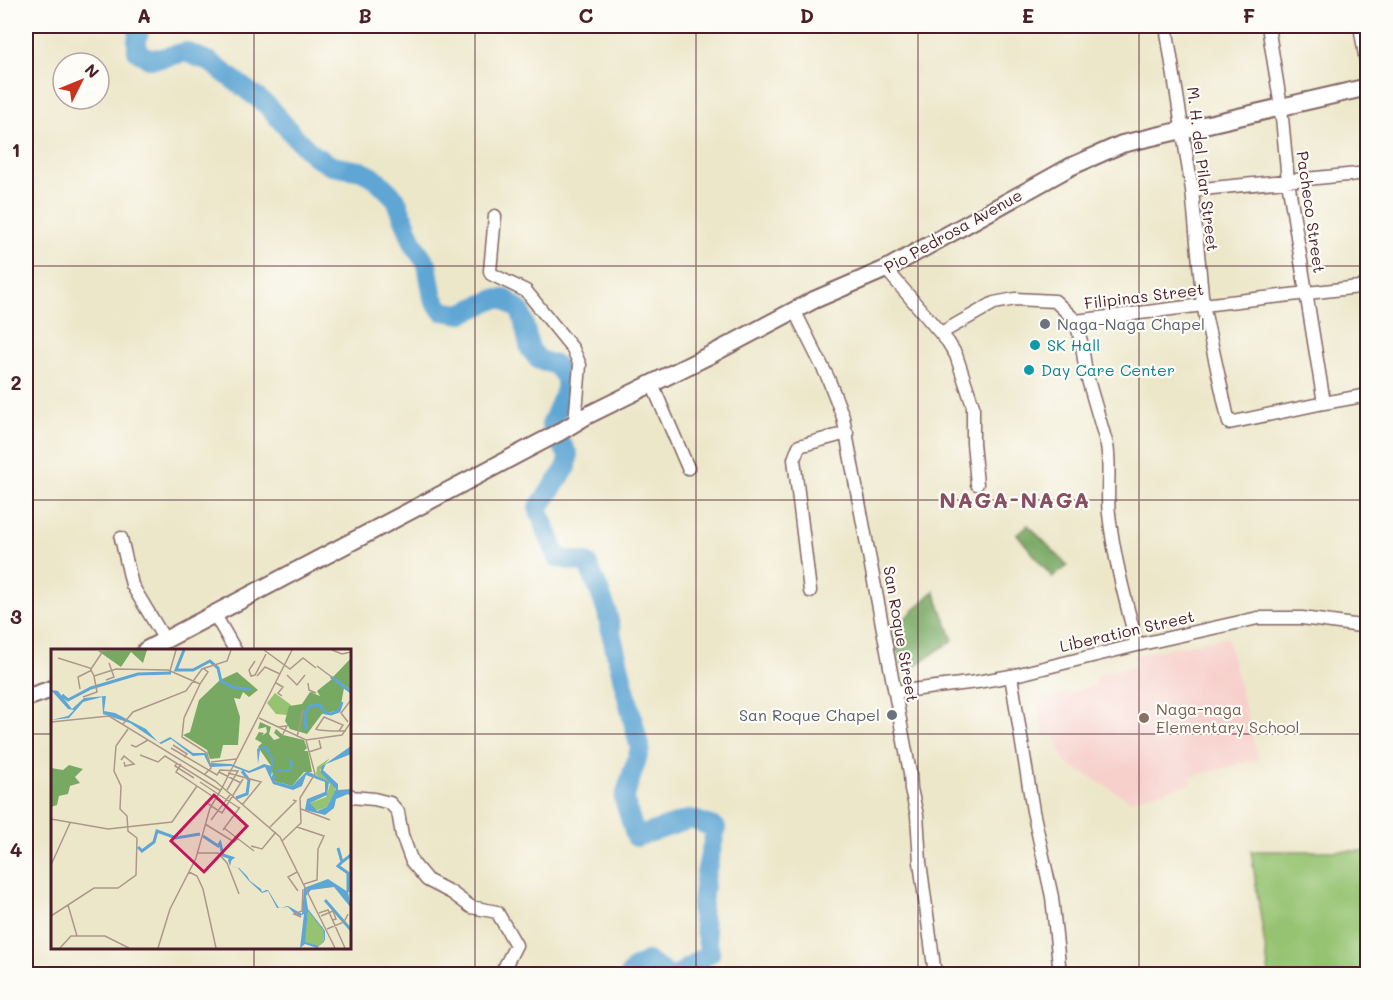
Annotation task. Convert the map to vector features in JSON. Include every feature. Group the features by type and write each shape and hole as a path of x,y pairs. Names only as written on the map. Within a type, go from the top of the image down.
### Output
{"main road":[{"name":"Pio Pedrosa Avenue","path":"149,649 568,428 588,415 714,353 794,310 886,269 1070,167 1122,144 1368,87"},
{"path":"26,698 51,688"}],"street":[{"name":"M. H. del Pilar Street","path":"1166,26 1192,190 1203,305 1229,423 1324,403"},
{"name":"Pacheco Street","path":"1268,26 1281,107 1288,181 1324,403"},
{"path":"1360,26 1368,73"},
{"path":"1192,190 1368,173"},
{"path":"495,216 490,271 492,276 526,291 578,357 580,365 568,428"},
{"path":"886,269 941,333 956,355 973,406 973,443 977,484"},
{"name":"Filipinas Street","path":"941,333 994,303 1015,299 1055,301 1076,321 1368,286"},
{"name":"San Roque Street","path":"794,310 828,378 847,434 917,815 920,862 935,975"},
{"path":"1076,321 1086,373 1107,445 1109,513 1118,570 1137,645"},
{"path":"652,384 688,468"},
{"path":"1324,403 1368,395"},
{"path":"810,591 794,459 799,446 847,434"},
{"path":"121,538 132,585 165,640"},
{"path":"215,615 234,649"},
{"name":"Liberation Street","path":"895,692 1011,676 1258,618 1302,618 1368,627"},
{"path":"1011,676 1033,811 1052,897 1060,975"},
{"path":"351,797 374,798 390,802 398,812 402,835 412,862 427,880 452,893 471,907 497,912 516,945 501,975"}],"shaded area":[{"name":"Naga-naga Elementary School","path":"1227,637 1258,759 1190,777 1191,784 1129,800 1065,762 1055,735 1045,736 1036,701 1092,687 1100,674 1137,666 1134,655"}],"green space":[{"path":"1028,525 1068,566 1052,577 1017,534"},
{"path":"934,591 953,640 905,673 891,632"},
{"path":"1251,851 1367,851 1367,974 1269,974"}],"waterway":[{"path":"140,26 137,51 149,59 186,52 210,62 268,106 313,155 332,166 361,171 375,178 396,199 415,247 427,264 433,298 442,311 460,314 495,299 506,299 521,312 530,349 539,360 556,365 566,378 566,390 551,425"},
{"path":"561,443 568,455 567,467 538,508 557,558 587,563 607,612 640,749 624,799 636,837 691,819 716,828 705,878 701,912 710,953 679,974"},
{"path":"630,974 647,961 666,974"}],"place":[{"name":"Naga-Naga Chapel","path":"1045,324"},
{"name":"SK Hall","path":"1035,345"},
{"name":"Day Care Center","path":"1029,370"},
{"name":"San Roque Chapel","path":"892,715"},
{"name":"Naga-naga Elementary School","path":"1144,718"}],"district":[{"name":"NAGA-NAGA","path":"1015,500"}]}
